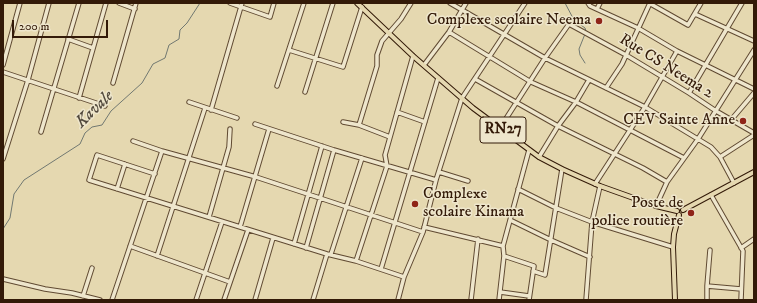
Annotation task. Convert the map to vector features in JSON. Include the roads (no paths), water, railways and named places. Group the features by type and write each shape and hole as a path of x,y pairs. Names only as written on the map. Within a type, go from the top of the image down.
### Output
{"main road":[{"name":"RN27","path":"357,3 413,56 473,108 539,157 595,184 678,213 680,208 684,210 754,172"},
{"path":"675,300 673,247 678,213"}],"street":[{"path":"3,65 20,3"},
{"path":"3,159 28,80 49,3"},
{"path":"41,132 79,3"},
{"path":"79,98 106,3"},
{"path":"119,3 135,9"},
{"path":"113,83 136,3"},
{"path":"230,3 242,5 270,17 274,3"},
{"path":"277,86 304,3"},
{"path":"305,92 333,3"},
{"path":"359,125 377,66 376,55 382,42 401,19 411,3"},
{"path":"450,3 545,58 645,107 711,147 720,157 734,183"},
{"path":"424,65 449,32 466,3"},
{"path":"398,300 404,278 423,232 436,180 462,98 525,3"},
{"path":"588,3 638,28 677,51 754,88"},
{"path":"597,8 600,3"},
{"path":"606,88 622,64 649,3 688,25 701,3"},
{"path":"689,93 742,3"},
{"path":"211,110 242,5"},
{"path":"289,50 343,66 362,7"},
{"path":"695,14 754,41"},
{"name":"Rue CS Neema 2","path":"545,58 569,24 626,55 754,134"},
{"path":"449,32 531,82 576,102 684,158"},
{"path":"68,40 93,48"},
{"path":"656,206 667,182 698,139 754,50"},
{"path":"595,184 645,107 677,51"},
{"path":"356,261 387,166 385,155 413,56"},
{"path":"500,128 531,82 545,58"},
{"path":"3,72 105,106"},
{"path":"381,269 438,78"},
{"path":"475,79 558,126 667,182"},
{"path":"539,157 589,80"},
{"path":"731,120 754,93"},
{"path":"189,102 237,118"},
{"path":"157,256 205,108"},
{"path":"397,112 425,122"},
{"path":"343,122 359,125 390,137"},
{"path":"255,124 334,150 436,180"},
{"path":"208,217 229,147 230,129"},
{"path":"240,227 269,129"},
{"path":"720,157 754,134"},
{"path":"3,140 8,142"},
{"path":"133,141 189,159 256,177 423,232"},
{"path":"294,244 322,146"},
{"path":"306,248 334,150"},
{"path":"499,300 504,256 503,246 529,150"},
{"path":"112,300 162,151"},
{"path":"155,174 97,155 89,180 273,238 356,261 404,278"},
{"path":"313,300 347,207 362,158"},
{"path":"117,189 125,164"},
{"path":"533,271 545,275 562,169"},
{"path":"439,172 468,181"},
{"path":"586,300 592,222 600,186"},
{"path":"518,189 556,208 592,222 673,247"},
{"path":"711,195 743,251 741,300"},
{"path":"510,220 590,257"},
{"path":"196,300 222,222"},
{"path":"424,227 503,246"},
{"path":"224,300 248,230"},
{"path":"255,300 273,238"},
{"path":"471,300 478,239"},
{"path":"741,248 754,239"},
{"path":"130,246 230,282"},
{"path":"707,300 710,250"},
{"path":"500,292 529,298 534,266 504,256"},
{"path":"83,296 92,268"},
{"path":"3,279 100,300"},
{"path":"707,286 741,289"}],"waterway":[{"name":"Kavale","path":"3,229 10,218 14,194 24,180 80,144 85,133 92,127 102,125 111,111 142,83 153,64 165,58 169,45 179,39 180,30 187,23 200,3"},
{"path":"565,3 574,20 585,28 586,31"},
{"path":"585,34 579,49 580,55 585,63"}],"place":[{"name":"Complexe scolaire Neema","path":"599,21"},
{"name":"CEV Sainte Anne","path":"743,121"},
{"name":"Complexe scolaire Kinama","path":"415,204"},
{"name":"Poste de police routière","path":"691,213"}]}
